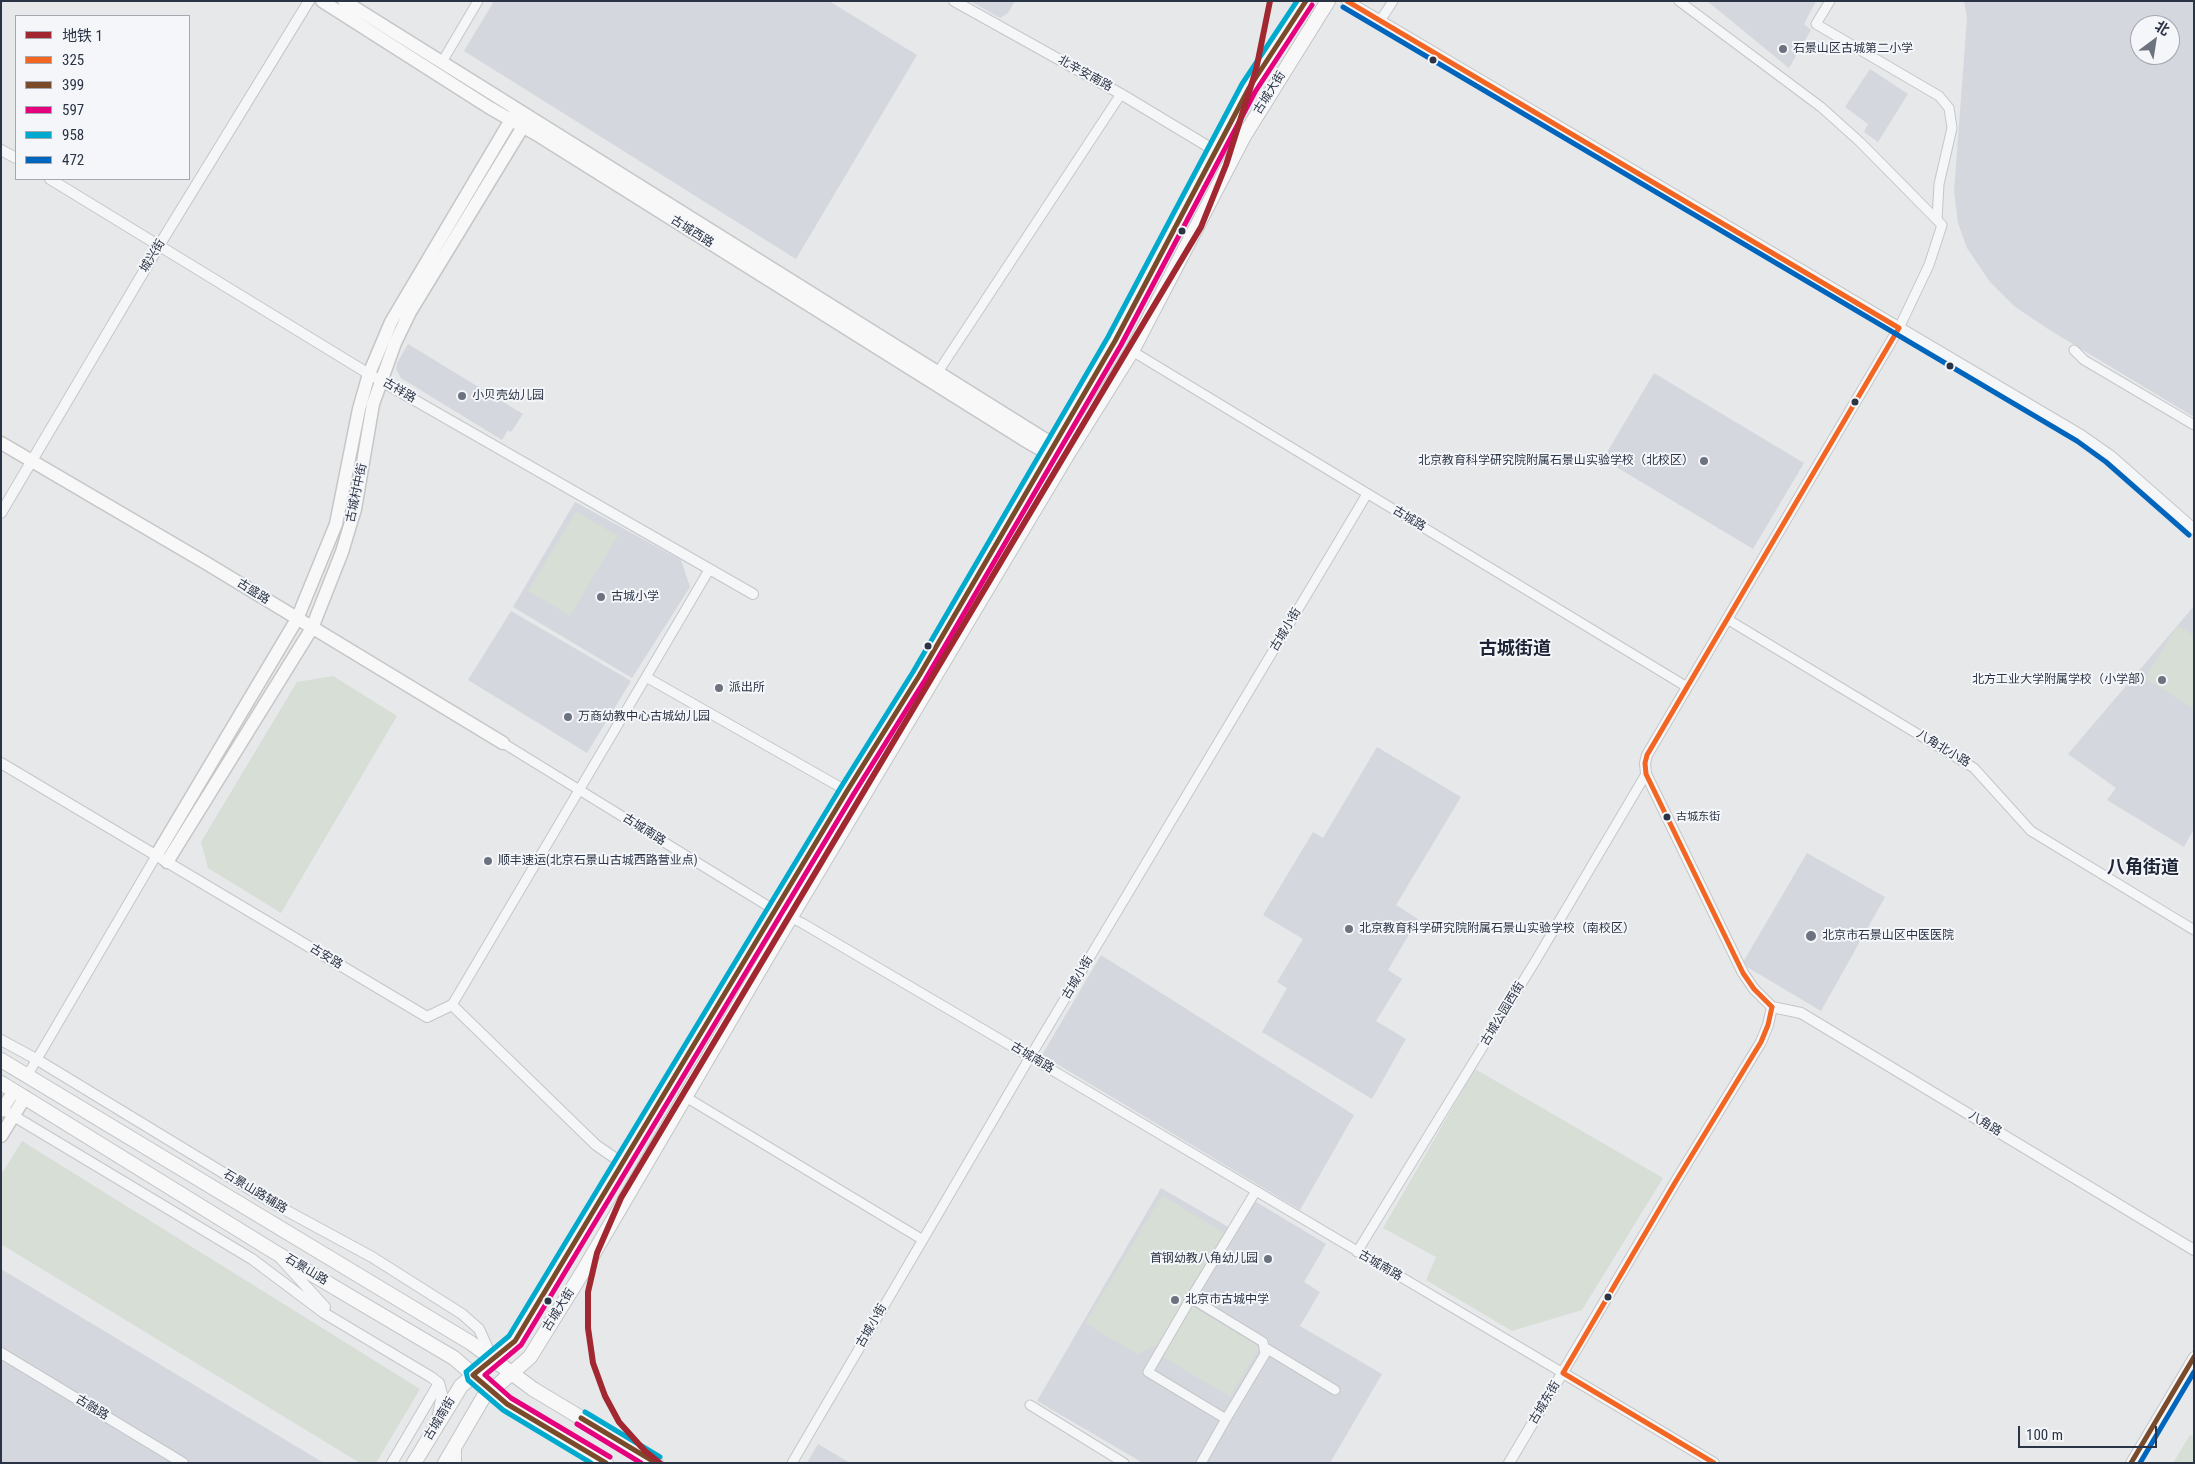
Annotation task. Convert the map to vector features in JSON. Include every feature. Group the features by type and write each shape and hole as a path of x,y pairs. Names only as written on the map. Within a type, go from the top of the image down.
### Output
{"main road":[{"name":"古城西路","path":"322,1 510,120 526,122 938,372 1051,449"},
{"name":"古城西路","path":"344,1 517,109 526,122 1066,457"},
{"name":"古城大街","path":"492,1359 515,1341 847,791 919,676 1115,341 1214,150 1249,88 1306,1"},
{"name":"古城大街","path":"492,1390 530,1357 582,1273 790,918 1066,457 1132,351 1244,136 1328,1"},
{"name":"古城村中街","path":"167,862 312,628 342,552 355,509 373,404 375,377 395,315 517,109"},
{"name":"古城村中街","path":"156,856 297,619 336,524 359,409 375,377 410,312 526,122"},
{"name":"古盛路","path":"1,443 206,563 503,743"},
{"name":"石景山路","path":"1,1060 470,1343 512,1373"},
{"name":"石景山路","path":"1,1083 273,1251 454,1358 508,1404 606,1463"},
{"path":"2,1110 20,1094"},
{"path":"1,1136 14,1116 20,1094"},
{"name":"古城南街","path":"414,1463 461,1386 492,1359"},
{"path":"512,1373 533,1389 656,1463"},
{"path":"445,1463 483,1398 492,1390"}],"street":[{"name":"城兴街","path":"1,513 160,244 309,1"},
{"path":"442,62 478,1"},
{"name":"北辛安南路","path":"954,1 1121,94 1214,150"},
{"path":"1347,1 2081,435 2110,456 2194,529"},
{"path":"1380,21 1392,1"},
{"path":"1679,1 1822,107 1860,142 1942,225 1929,265 1899,328 1687,686 1647,755 1645,762 1646,774 1743,973 1754,989 1772,1007"},
{"path":"1830,1 1816,24 1939,96 1949,108 1952,128 1939,184 1937,220"},
{"path":"938,372 1121,94"},
{"path":"1,150 15,157"},
{"name":"古祥路","path":"52,180 160,244 375,377 753,594"},
{"path":"2074,350 2084,360 2194,425"},
{"name":"古城路","path":"1132,351 1687,686"},
{"name":"古城小街","path":"792,1463 1030,1057 1367,494"},
{"path":"622,1163 596,1145 452,1005 709,570"},
{"name":"八角北小路","path":"1727,618 1974,768 2031,832 2194,930"},
{"path":"646,676 847,791"},
{"name":"古城南路","path":"503,743 776,911 810,928 1030,1057 1562,1373"},
{"name":"古安路","path":"1,763 427,1017 452,1005"},
{"name":"古城公园西街","path":"1357,1252 1536,960 1646,774"},
{"path":"27,1076 156,856"},
{"name":"八角路","path":"1772,1007 1801,1014 2194,1250"},
{"name":"古城东街","path":"1509,1463 1676,1181 1761,1042 1768,1025 1772,1007"},
{"name":"石景山路辅路","path":"1,1040 36,1059 276,1205 372,1257 462,1314 479,1329 492,1359"},
{"path":"684,1096 923,1240"},
{"path":"2,1110 252,1259 324,1312 438,1384 442,1394 436,1426"},
{"path":"1226,1419 1148,1372 1256,1191"},
{"path":"273,1251 318,1301 348,1327"},
{"path":"1191,1298 1263,1342 1266,1354 1201,1463"},
{"path":"1264,1347 1335,1390"},
{"name":"古融路","path":"1,1353 183,1463"},
{"path":"2131,1463 2194,1357"},
{"path":"1562,1373 1714,1463"},
{"path":"392,1463 438,1384"},
{"path":"1030,1405 1124,1463"},
{"path":"456,1444 456,1463"}],"shaded area":[{"path":"494,1 829,1 917,55 796,259 464,51"},
{"path":"970,1 1015,1 1008,13 1000,18"},
{"name":"石景山区古城第二小学","path":"1707,1 1816,1 1804,24 1811,30 1789,68"},
{"path":"1964,1 2194,1 2194,417 2048,329 2014,306 1990,282 1967,248 1958,223 1954,192 1967,18"},
{"path":"1870,69 1908,94 1878,142 1864,132 1868,124 1845,107"},
{"name":"小贝壳幼儿园","path":"408,344 523,414 511,432 508,430 502,440 401,378 396,369 397,363"},
{"name":"北京教育科学研究院附属石景山实验学校（北校区）","path":"1654,373 1804,463 1753,549 1603,459"},
{"name":"古城小学","path":"575,502 681,560 690,587 632,678 513,607"},
{"path":"576,511 618,536 570,616 528,591"},
{"name":"北方工业大学附属学校（小学部）","path":"2194,606 2194,829 2184,847 2107,800 2116,788 2068,754"},
{"name":"万商幼教中心古城幼儿园","path":"511,611 631,681 587,753 468,680"},
{"path":"2178,625 2194,636 2194,709 2145,678"},
{"path":"333,676 397,716 281,913 208,868 201,842 297,682"},
{"name":"北京教育科学研究院附属石景山实验学校（南校区）","path":"1377,747 1461,797 1396,905 1418,919 1388,970 1402,979 1376,1021 1406,1039 1372,1099 1262,1032 1287,988 1277,982 1303,939 1263,915 1313,832 1323,838"},
{"name":"北京市石景山区中医医院","path":"1807,853 1885,897 1821,1011 1742,964"},
{"path":"1101,955 1354,1115 1300,1210 1042,1055"},
{"path":"1475,1069 1663,1178 1582,1310 1512,1331 1426,1280 1436,1257 1383,1228"},
{"path":"22,1141 420,1389 376,1463 360,1463 1,1244 1,1175"},
{"name":"北京市古城中学","path":"1161,1188 1230,1228 1248,1197 1326,1244 1304,1282 1320,1292 1300,1326 1382,1374 1330,1463 1143,1463 1037,1401"},
{"path":"1162,1195 1226,1234 1159,1344 1137,1354 1085,1323"},
{"path":"1,1269 324,1463 1,1463"},
{"path":"1190,1305 1260,1347 1230,1397 1160,1355"},
{"path":"2190,1435 2194,1437 2194,1463 2173,1463"},
{"path":"818,1444 850,1463 807,1463"}],"metro line":[{"name":"1","path":"660,1463 645,1451 619,1422 605,1396 593,1363 588,1328 588,1292 597,1253 621,1198 1201,227 1226,165 1256,70 1270,1"}],"transit line":[{"name":"958","path":"591,1463 503,1410 468,1380 466,1372 509,1336 841,787 913,672 1108,337 1242,84 1297,1"},
{"name":"399","path":"606,1463 507,1404 473,1375 515,1341 847,791 919,676 1115,341 1249,88 1306,1"},
{"name":"325","path":"1347,1 1899,328"},
{"name":"597","path":"610,1457 511,1398 485,1375 521,1345 853,795 925,680 1121,345 1255,92 1312,5"},
{"name":"472","path":"1343,7 2077,441 2106,462 2189,535"},
{"name":"325","path":"1772,1007 1754,989 1743,973 1646,774 1645,763 1647,755 1899,328"},
{"name":"325","path":"1563,1373 1676,1181 1761,1042 1768,1025 1772,1007"},
{"name":"399","path":"2131,1463 2194,1357"},
{"name":"472","path":"2140,1463 2194,1372"},
{"name":"325","path":"1563,1373 1714,1463"},
{"name":"958","path":"585,1412 660,1457"},
{"name":"399","path":"581,1418 656,1463"},
{"name":"597","path":"577,1424 641,1463"}],"place":[{"name":"石景山区古城第二小学","path":"1783,49"},
{"name":"小贝壳幼儿园","path":"462,396"},
{"name":"北京教育科学研究院附属石景山实验学校（北校区）","path":"1704,461"},
{"name":"古城小学","path":"601,597"},
{"name":"北方工业大学附属学校（小学部）","path":"2162,680"},
{"name":"派出所","path":"719,688"},
{"name":"万商幼教中心古城幼儿园","path":"568,717"},
{"name":"古城东街","path":"1667,817"},
{"name":"顺丰速运(北京石景山古城西路营业点)","path":"488,861"},
{"name":"北京教育科学研究院附属石景山实验学校（南校区）","path":"1349,929"},
{"name":"北京市石景山区中医医院","path":"1811,936"},
{"name":"首钢幼教八角幼儿园","path":"1268,1259"},
{"name":"北京市古城中学","path":"1175,1300"}],"district":[{"name":"古城街道","path":"1515,649"},
{"name":"八角街道","path":"2143,868"}]}
